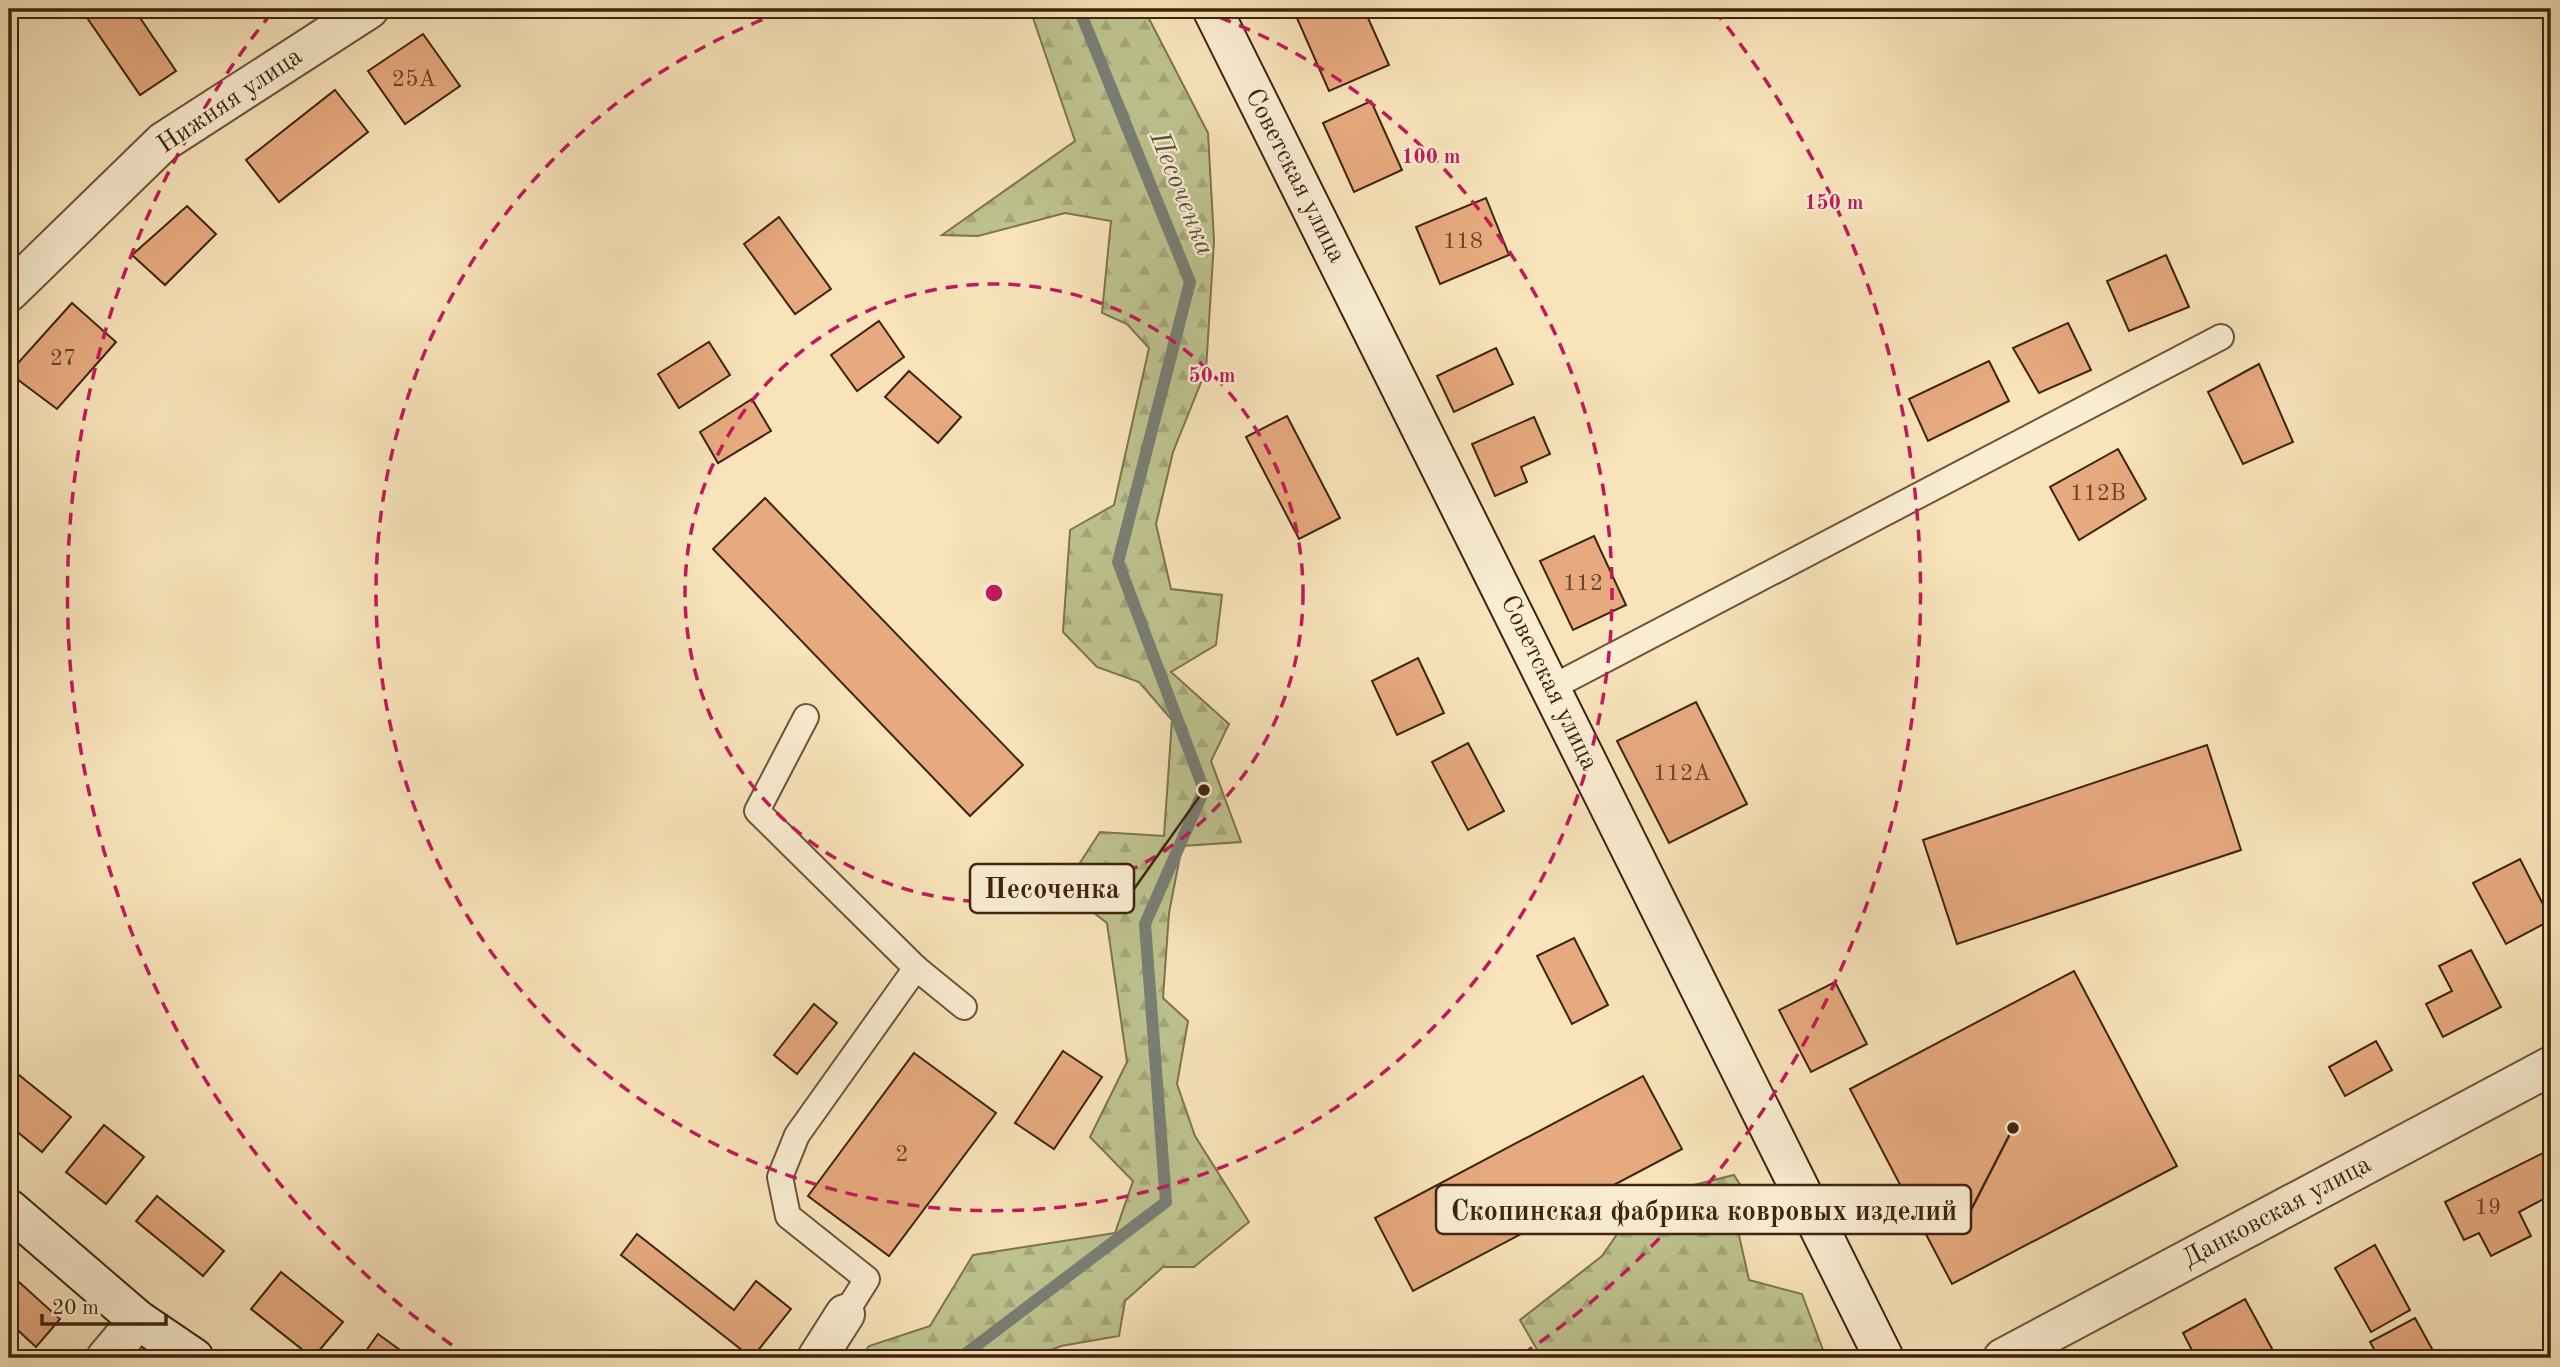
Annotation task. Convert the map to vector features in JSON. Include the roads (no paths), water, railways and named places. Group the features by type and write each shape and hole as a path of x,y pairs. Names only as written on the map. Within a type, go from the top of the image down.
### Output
{"street":[{"name":"Нижняя улица","path":"9,292 163,142 369,9"},
{"name":"Советская улица","path":"1212,9 1884,1358"},
{"name":"Данковская улица","path":"2003,1358 2551,1066"},
{"path":"9,1209 138,1320 194,1358"},
{"path":"817,1358 845,1314"},
{"path":"106,1358 138,1320"}],"lane":[{"path":"1551,688 2221,337"},
{"path":"806,717 757,811 916,968 964,1007"},
{"path":"845,1314 867,1279 788,1216 780,1177 797,1135 916,968"}],"waterway":[{"name":"Песоченка","path":"960,1358 1166,1202 1145,924 1204,790 1118,562 1190,282 1079,9"}],"place":[{"name":"Песоченка","path":"1204,790"},
{"name":"Скопинская фабрика ковровых изделий","path":"2013,1128"}]}
